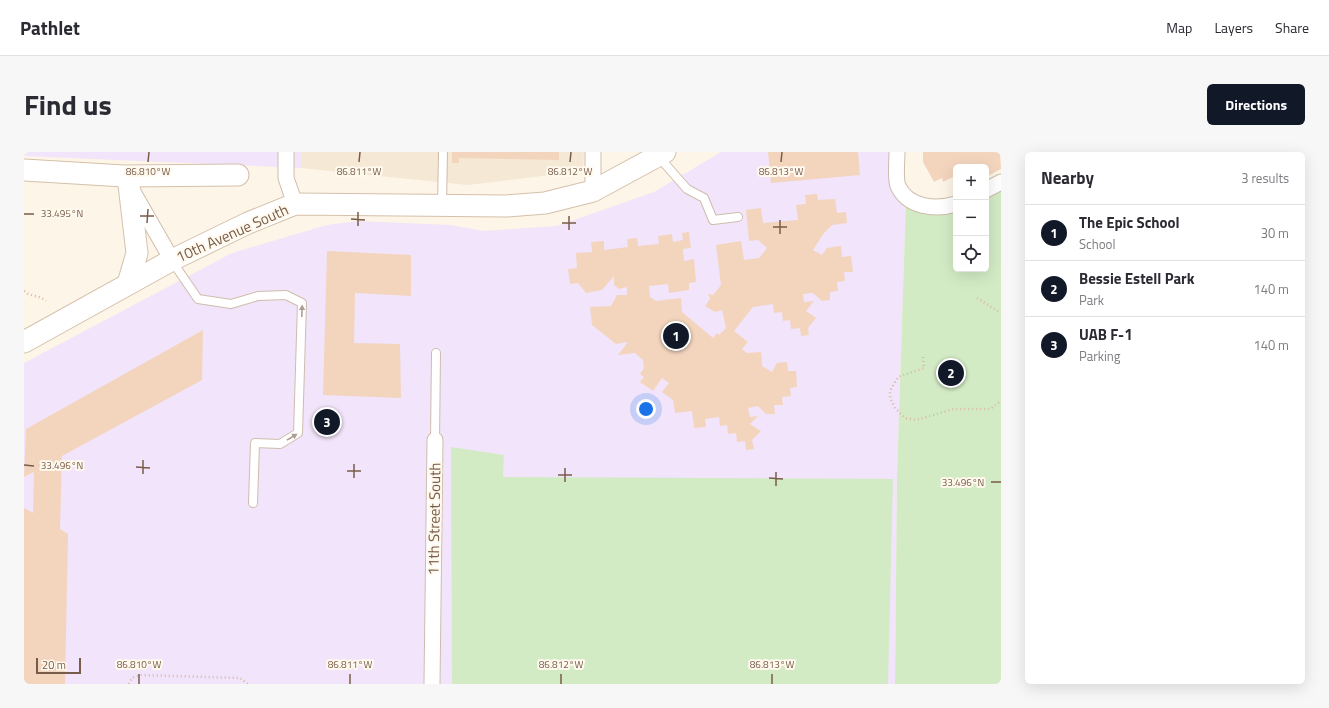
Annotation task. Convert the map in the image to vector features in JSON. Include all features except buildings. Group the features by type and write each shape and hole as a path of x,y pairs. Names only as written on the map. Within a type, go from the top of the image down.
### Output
{"street":[{"path":"286,152 286,178 295,204"},
{"path":"593,152 593,191"},
{"path":"897,152 898,185 906,199 930,207 943,207 953,205"},
{"name":"10th Avenue South","path":"24,342 172,260 248,223 295,204 506,206 545,203 593,191 661,154"},
{"path":"24,170 126,181 238,175"},
{"path":"126,181 172,260"},
{"path":"126,181 137,253 128,284"},
{"path":"989,188 1001,182"},
{"name":"11th Street South","path":"432,684 435,440"}],"lane":[{"path":"442,205 443,152"},
{"path":"661,154 687,189 704,198 713,220 738,218"},
{"path":"172,260 198,299 231,304 258,296 286,295 302,303 298,433 280,444 255,443 253,503"},
{"name":"11th Street South","path":"435,440 436,353"}],"path":[{"path":"24,291 30,296 40,296 46,301"},
{"path":"977,298 1001,313"},
{"path":"923,357 924,368 898,377 890,391 890,398 895,408 904,418 916,420 954,409 990,409 1001,401"},
{"path":"129,684 132,678 140,675 240,678 248,684"}],"shaded area":[{"path":"24,152 302,152 301,168 24,156"},
{"path":"302,152 584,152 583,171 468,185 301,168"},
{"path":"721,152 897,152 906,199 897,476 895,684 24,684 24,363 232,253 327,225 358,221 450,225 484,231 557,226 654,192"}],"green space":[{"path":"1001,184 1001,684 895,684 897,476 906,199 953,203 953,272 989,272 989,190"},
{"path":"451,447 504,455 503,477 893,479 888,684 452,684"}],"place":[{"name":"The Epic School","path":"676,336"},
{"name":"Bessie Estell Park","path":"951,373"},
{"name":"UAB F-1","path":"327,422"}]}
